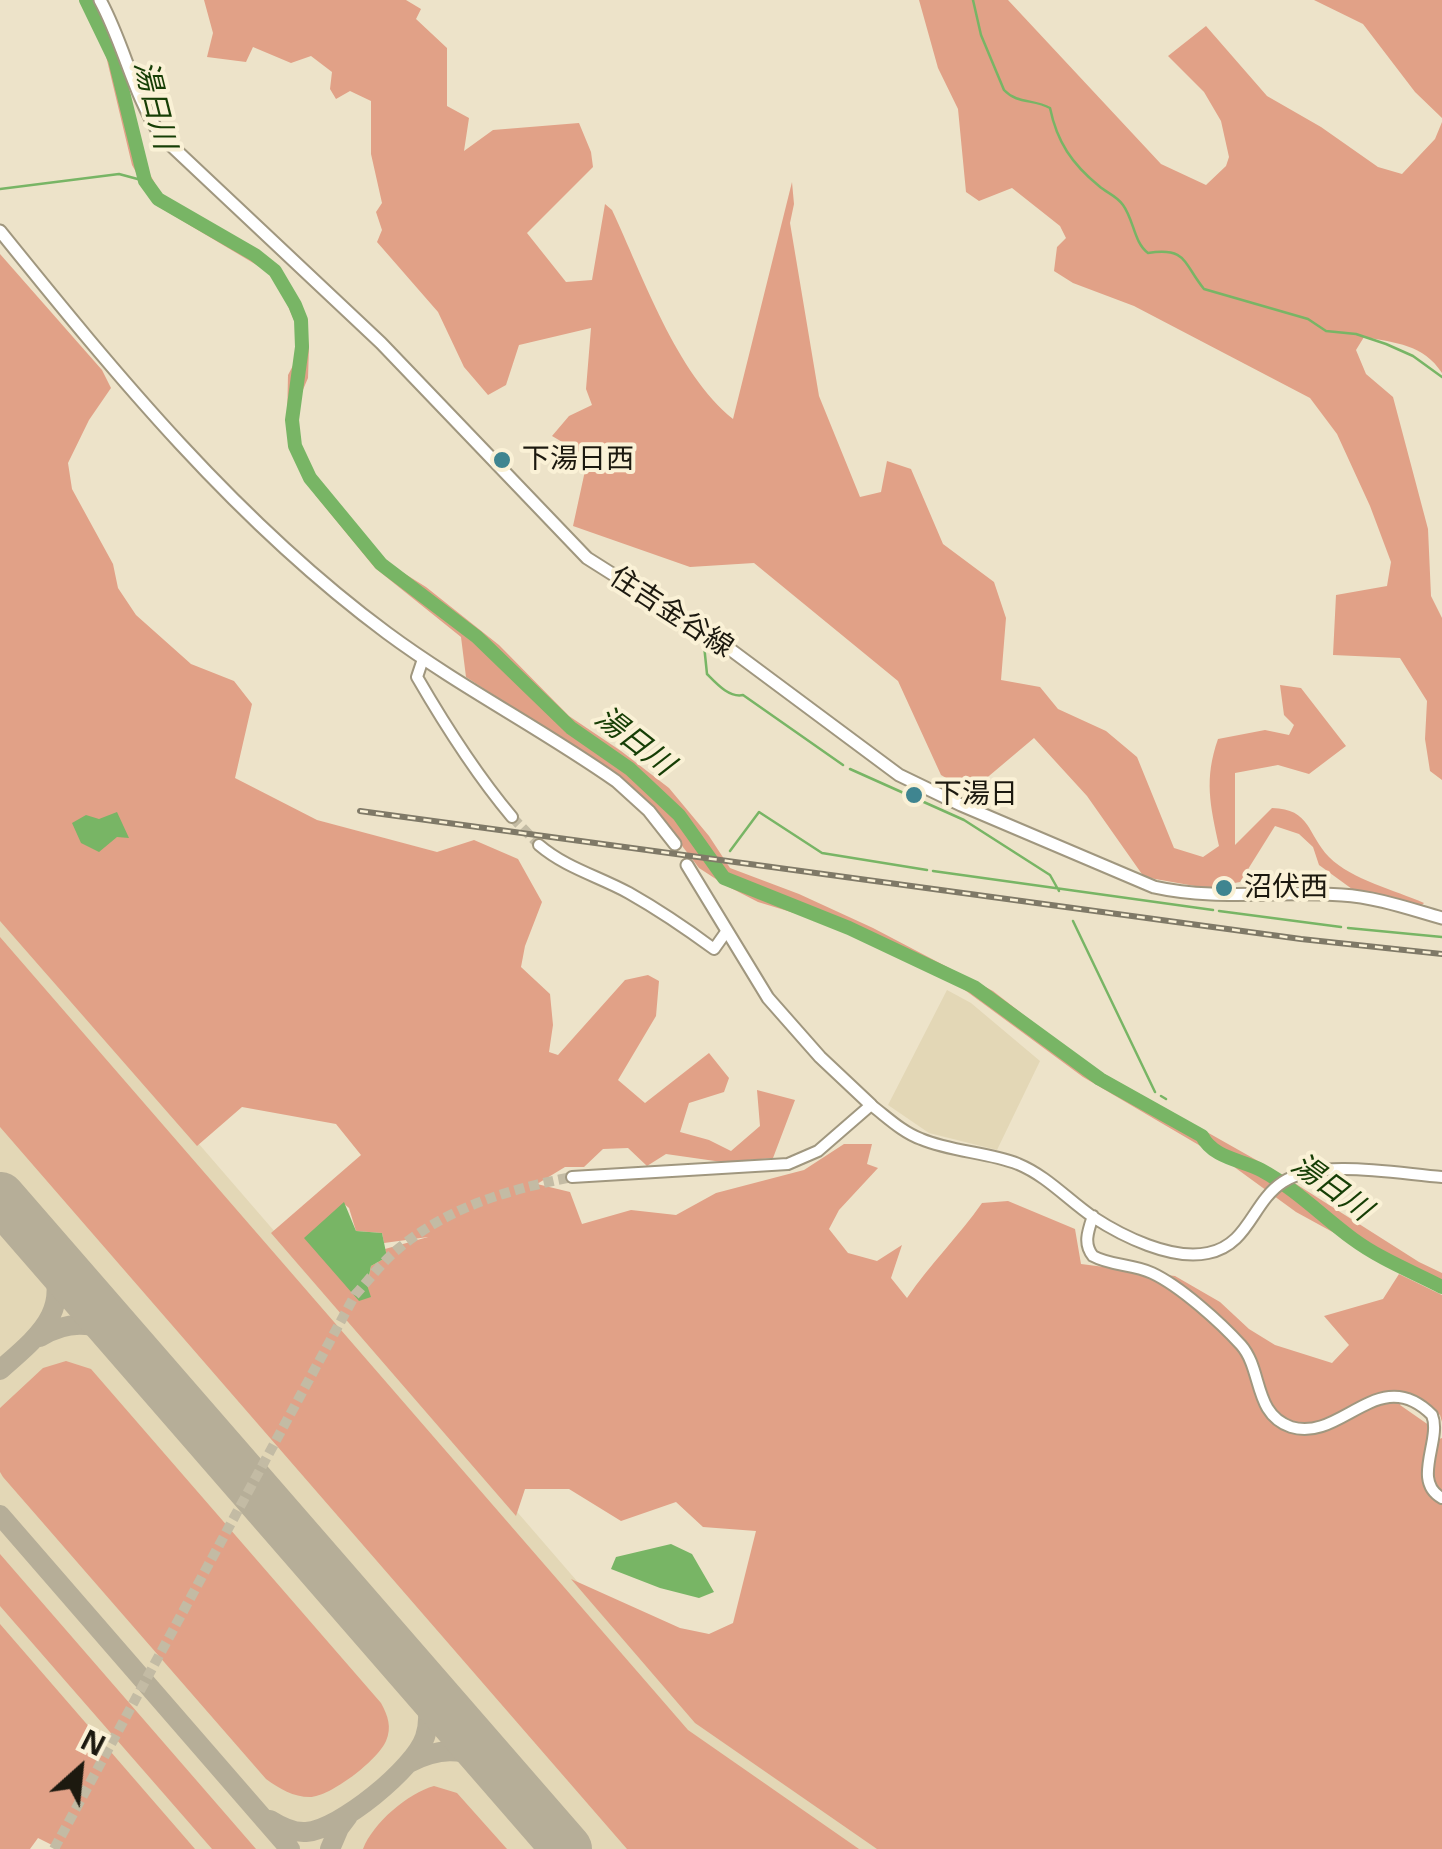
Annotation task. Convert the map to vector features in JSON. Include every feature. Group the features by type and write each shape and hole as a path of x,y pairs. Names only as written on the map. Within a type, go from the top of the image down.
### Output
{"main road":[{"name":"住吉金谷線","path":"100,0 122,44 140,99 160,136 381,342 564,537 608,572 723,644 899,775 1154,887 1216,895 1346,895 1442,918"},
{"path":"0,231 218,486 362,613 423,658 616,781 638,800 675,844"},
{"path":"688,866 782,1016 871,1105"}],"street":[{"path":"423,658 417,677 452,738 512,818"},
{"path":"540,845 558,861 626,892 714,949 726,932"},
{"path":"572,1177 788,1164 818,1151 871,1105 924,1140 1034,1172 1127,1236 1180,1254 1205,1254 1220,1249 1242,1235 1268,1196 1290,1178 1316,1170 1442,1177"},
{"path":"1093,1216 1087,1240 1087,1249 1093,1256 1152,1273 1170,1283 1238,1342 1253,1362 1265,1405 1284,1424 1307,1431 1330,1424 1371,1400 1386,1397 1407,1400 1434,1417 1441,1436 1430,1484 1442,1498"}],"shaded area":[{"path":"80,0 96,0 107,18 144,163 160,193 274,265 294,295 309,347 308,378 299,399 298,439 318,483 378,557 426,587 499,645 569,716 669,788 730,868 873,928 993,991 1106,1075 1274,1170 1442,1273 1442,1292 1296,1212 1226,1161 1083,1077 962,988 827,923 758,902 725,885 699,868 676,838 585,755 466,677 461,637 375,568 316,496 294,458 287,421 288,375 299,354 296,325 280,287 265,270 154,204 132,165 106,56"},
{"path":"204,0 406,0 421,9 416,19 447,48 447,106 469,118 464,151 493,130 579,123 593,167 527,233 566,282 592,280 605,204 612,210 678,350 713,400 733,419 792,182 794,204 790,223 819,396 860,497 881,492 887,461 911,469 943,544 994,582 1006,618 1001,680 1040,687 1058,709 1106,731 1137,757 1174,848 1203,857 1219,846 1210,792 1218,739 1265,730 1289,735 1294,725 1284,715 1280,685 1301,688 1346,746 1309,774 1278,765 1235,773 1235,845 1272,808 1285,809 1307,824 1338,865 1424,903 1421,906 1352,889 1319,865 1313,847 1299,834 1275,826 1240,882 1206,888 1144,877 1087,796 1034,738 970,792 941,775 898,681 754,563 690,567 573,526 588,457 552,436 569,416 592,405 586,389 591,328 519,345 506,385 488,395 464,367 438,312 377,242 382,230 376,212 382,203 371,154 371,101 350,91 336,99 330,89 332,72 311,56 291,63 253,47 246,62 207,57 213,33"},
{"path":"919,0 1008,0 1161,164 1206,185 1226,166 1229,157 1221,121 1204,92 1168,56 1206,26 1267,96 1378,167 1402,174 1435,139 1442,122 1442,373 1426,356 1398,343 1364,337 1356,350 1366,374 1393,397 1428,529 1431,596 1442,618 1442,780 1430,771 1425,739 1427,701 1400,658 1333,655 1336,595 1387,586 1391,562 1337,434 1310,398 1134,306 1073,283 1054,271 1057,247 1066,238 1060,226 1012,188 979,201 966,192 958,109 938,68"},
{"path":"1314,0 1442,0 1442,118 1415,92 1363,24"},
{"path":"0,254 102,370 111,388 89,420 68,463 72,489 113,564 118,588 136,615 191,664 234,681 252,704 235,778 317,820 437,852 474,840 518,859 542,902 521,967 550,994 553,1025 549,1052 558,1055 625,980 648,975 659,981 656,1016 618,1080 645,1103 709,1053 729,1078 724,1092 689,1103 680,1132 731,1151 760,1126 757,1090 795,1100 773,1158 722,1162 666,1154 647,1166 628,1148 603,1149 584,1167 565,1167 537,1184 570,1192 582,1224 631,1210 676,1215 716,1193 804,1170 844,1144 872,1144 867,1164 878,1168 839,1210 829,1229 848,1253 877,1261 902,1245 891,1278 907,1298 982,1203 1008,1201 1075,1229 1081,1264 1175,1276 1220,1302 1249,1329 1275,1345 1332,1363 1349,1345 1324,1316 1383,1299 1399,1274 1442,1295 1442,1422 1440,1415 1408,1393 1400,1405 1433,1428 1431,1442 1442,1438 1442,1849 877,1849 695,1723 571,1579 680,1628 709,1634 733,1623 756,1531 703,1527 676,1502 621,1521 569,1489 525,1489 516,1516 271,1233 361,1155 336,1124 242,1107 197,1146 0,921","holes":["343,1203 349,1208 356,1231 382,1233 384,1243 428,1237 385,1249 387,1257 371,1266 367,1286"]},
{"path":"117,812 129,838 117,837 99,852 81,843 72,823 86,815 99,819"},
{"path":"0,914 698,1721 883,1849 166,1849 0,1656"},
{"path":"0,937 688,1730 859,1849 627,1849 0,1127"},
{"path":"947,990 971,1003 1040,1061 997,1150 929,1133 888,1105"},
{"path":"344,1202 356,1231 382,1233 387,1257 371,1266 367,1285 371,1297 359,1301 304,1238"},
{"path":"66,1361 91,1369 381,1703 388,1722 386,1741 374,1758 341,1784 319,1795 304,1797 266,1779 3,1477 0,1408 43,1368"},
{"path":"671,1544 692,1554 714,1592 699,1598 611,1569 616,1557"},
{"path":"0,1554 256,1849 212,1849 0,1606"},
{"path":"0,1624 195,1849 60,1849 38,1838 30,1849 0,1849"},
{"path":"434,1786 457,1793 507,1849 363,1849 392,1810"}],"waterway":[{"name":"湯日川","path":"86,0 115,60 145,181 158,199 255,255 275,271 295,305 301,320 302,347 292,420 295,446 310,478 381,564 477,637 571,728 630,769 679,815 724,878 849,928 974,987 1100,1079 1202,1136 1220,1154 1274,1177 1363,1246 1442,1287"},
{"path":"973,0 981,35 1004,90 1050,108 1073,161 1121,202 1148,253 1177,255 1204,289 1308,319 1326,331 1356,334 1386,344 1413,356 1442,377"},
{"path":"0,189 119,174 145,181"},
{"path":"674,623 704,645 707,674 719,685 743,695 843,765"},
{"path":"850,769 964,820 1050,875 1059,891"},
{"path":"730,851 759,812 822,853 927,870"},
{"path":"933,871 1213,910"},
{"path":"1219,911 1341,927"},
{"path":"1073,921 1155,1092"},
{"path":"1348,928 1442,937"},
{"path":"1161,1096 1166,1099"}],"taxiway":[{"path":"0,1370 42,1330 55,1302 56,1285 43,1246"},
{"path":"40,1337 63,1327 86,1325 108,1331 129,1345"},
{"path":"0,1515 290,1849"},
{"path":"270,1820 296,1832 320,1829 356,1809 392,1780 418,1750 427,1729 427,1706 417,1677"},
{"path":"409,1763 434,1753 457,1752 480,1759 502,1774"},
{"path":"330,1849 348,1816"}],"runway":[{"path":"0,1197 567,1849"}],"tunnel":[{"path":"512,817 539,845"},
{"path":"54,1849 355,1295 392,1254 438,1222 503,1194 572,1177"}],"railway":[{"path":"360,811 1301,939 1442,954"}],"place":[{"name":"下湯日西","path":"502,460"},
{"name":"下湯日","path":"914,795"},
{"name":"沼伏西","path":"1224,888"}]}
